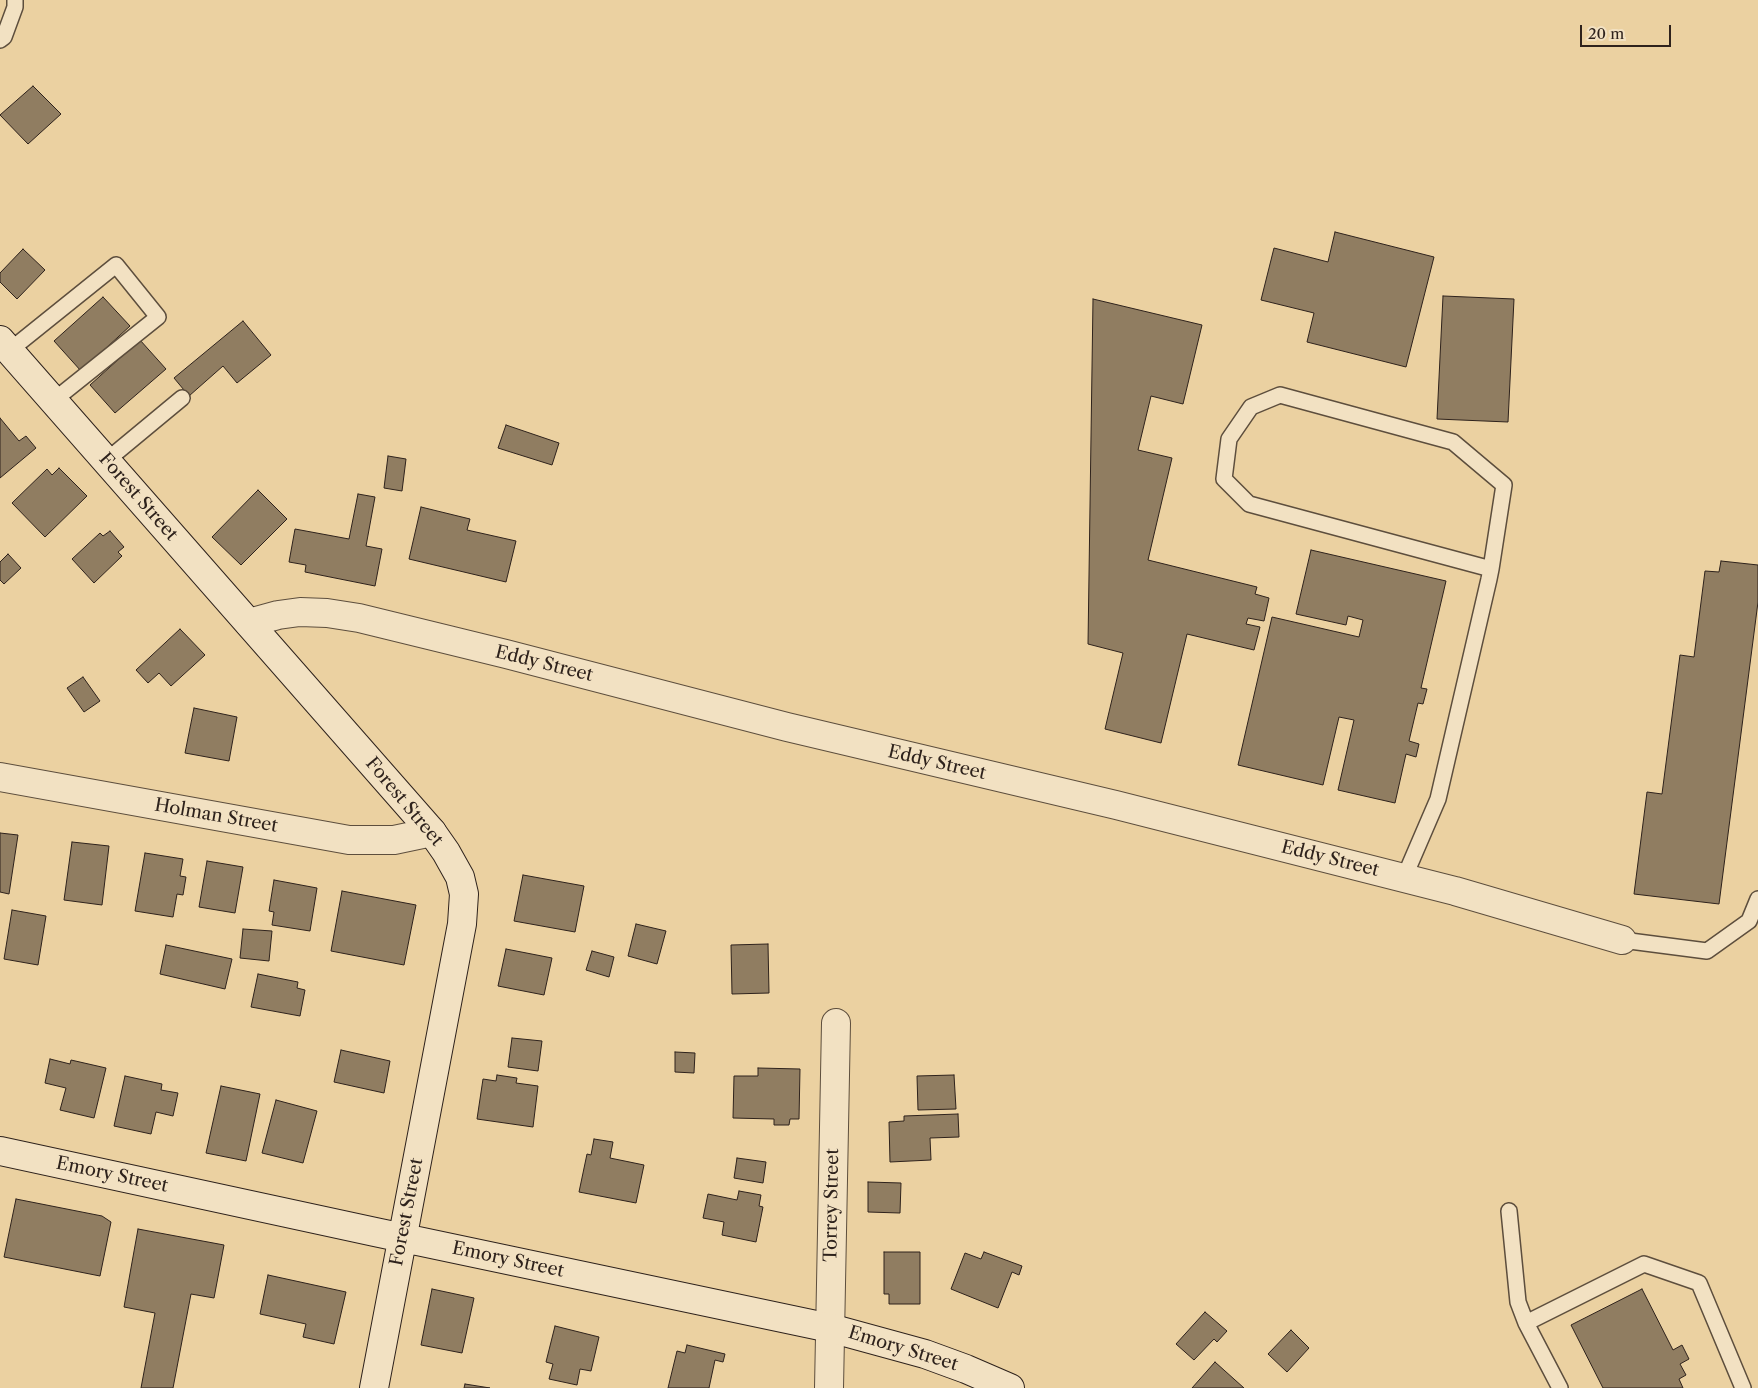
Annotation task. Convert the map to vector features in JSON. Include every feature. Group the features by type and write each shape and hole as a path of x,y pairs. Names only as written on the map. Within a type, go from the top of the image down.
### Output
{"main road":[{"name":"Forest Street","path":"5,345 432,832 460,876 464,894 464,914 374,1388"},
{"name":"Eddy Street","path":"249,623 278,614 300,612 327,613 359,618 787,727 1106,803 1455,891 1622,940"},
{"name":"Holman Street","path":"0,777 350,840 394,840 432,832"},
{"name":"Torrey Street","path":"829,1388 836,1023"},
{"name":"Emory Street","path":"0,1151 830,1328 933,1356 966,1368 1010,1388"}],"lane":[{"path":"0,40 4,37 15,3"},
{"path":"5,345 116,265 158,316 53,401"},
{"path":"1404,878 1438,799 1491,569 1504,485 1453,442 1280,395 1251,407 1228,439 1224,479 1249,504 1491,569"},
{"path":"106,461 182,398"},
{"path":"1622,940 1707,951 1749,921 1758,899"},
{"path":"1509,1211 1518,1302 1526,1323 1560,1388"},
{"path":"1526,1323 1644,1264 1698,1283 1743,1388"}],"building":[{"path":"33,86 61,114 28,144 0,115"},
{"path":"1335,232 1434,257 1406,367 1307,342 1314,313 1261,300 1274,248 1328,262"},
{"path":"23,249 45,270 17,299 0,282 0,273"},
{"path":"1443,296 1514,299 1508,422 1437,419"},
{"path":"103,297 130,326 81,371 54,341"},
{"path":"1093,299 1202,325 1183,404 1151,396 1138,450 1172,458 1148,560 1257,587 1255,594 1269,598 1264,621 1248,618 1246,624 1260,627 1254,650 1187,634 1161,743 1105,729 1123,653 1088,644"},
{"path":"243,321 271,355 237,383 223,366 189,396 174,378"},
{"path":"140,340 166,369 115,413 90,385"},
{"path":"0,418 19,441 26,436 36,448 0,478"},
{"path":"506,425 559,443 552,465 498,448"},
{"path":"388,456 406,459 402,491 384,488"},
{"path":"59,468 87,496 45,537 12,503 47,469 52,475"},
{"path":"258,490 287,519 241,565 212,537"},
{"path":"358,494 375,497 366,546 382,549 375,586 305,572 306,565 289,562 295,529 349,539"},
{"path":"421,507 470,519 467,530 516,541 506,582 409,559"},
{"path":"110,531 124,547 118,552 122,556 94,583 72,559 100,533 103,536"},
{"path":"1311,550 1446,581 1421,688 1427,689 1423,704 1418,703 1409,741 1419,744 1416,757 1406,754 1395,803 1338,790 1354,720 1339,717 1323,785 1238,765 1272,617 1359,637 1363,620 1348,616 1346,625 1296,614"},
{"path":"8,554 21,568 4,584 0,580 0,562"},
{"path":"1721,561 1758,565 1758,602 1719,904 1634,894 1647,792 1662,794 1680,655 1694,657 1705,571 1719,572"},
{"path":"180,629 205,655 171,686 159,673 148,683 136,670"},
{"path":"83,677 100,701 84,712 67,688"},
{"path":"194,708 237,717 229,761 185,753"},
{"path":"0,833 18,835 9,894 0,892"},
{"path":"72,842 109,846 102,905 64,900"},
{"path":"145,853 183,859 180,876 186,877 183,895 177,894 173,917 135,911"},
{"path":"207,861 243,867 235,913 199,907"},
{"path":"523,875 584,886 575,932 514,921"},
{"path":"274,880 317,888 310,931 272,925 274,912 269,911"},
{"path":"342,891 416,905 404,965 331,951"},
{"path":"12,910 46,916 38,965 4,959"},
{"path":"636,924 666,931 657,964 628,956"},
{"path":"243,929 272,931 269,961 240,958"},
{"path":"768,944 769,993 732,994 731,945"},
{"path":"166,945 232,959 225,989 160,974"},
{"path":"506,949 552,958 544,995 498,986"},
{"path":"592,951 614,957 609,977 586,970"},
{"path":"258,974 298,982 297,988 305,990 300,1016 251,1007"},
{"path":"512,1038 542,1041 538,1071 508,1067"},
{"path":"341,1050 390,1061 384,1093 334,1082"},
{"path":"675,1052 695,1053 694,1073 675,1072"},
{"path":"50,1059 70,1064 71,1060 106,1068 94,1118 60,1110 66,1088 45,1083"},
{"path":"758,1068 800,1069 799,1119 790,1119 789,1125 774,1125 774,1119 733,1118 734,1076 758,1076"},
{"path":"497,1075 517,1078 516,1083 538,1086 533,1127 477,1119 483,1079 496,1081"},
{"path":"954,1075 956,1109 918,1110 917,1076"},
{"path":"125,1076 162,1084 161,1090 178,1093 173,1116 156,1112 151,1134 114,1126"},
{"path":"221,1086 260,1094 246,1161 206,1153"},
{"path":"276,1100 317,1111 303,1163 262,1153"},
{"path":"958,1114 959,1137 930,1138 931,1160 890,1162 889,1122 904,1121 904,1116"},
{"path":"594,1139 613,1142 610,1158 644,1165 636,1203 579,1192 587,1154 591,1155"},
{"path":"737,1158 766,1162 763,1183 734,1178"},
{"path":"868,1182 901,1183 900,1213 868,1212"},
{"path":"739,1191 761,1195 759,1206 763,1207 756,1242 722,1235 724,1222 703,1218 708,1194 737,1200"},
{"path":"16,1199 102,1216 111,1222 100,1276 4,1257"},
{"path":"138,1229 224,1245 214,1298 191,1294 173,1388 141,1388 155,1313 124,1307"},
{"path":"884,1252 920,1252 920,1304 889,1304 889,1294 884,1294"},
{"path":"984,1252 1022,1266 1019,1275 1012,1272 998,1308 951,1289 965,1253 981,1259"},
{"path":"268,1275 346,1292 334,1344 303,1337 306,1324 260,1314"},
{"path":"432,1289 474,1298 462,1353 421,1345"},
{"path":"1642,1289 1673,1350 1682,1345 1689,1359 1680,1364 1686,1375 1679,1379 1683,1388 1603,1388 1571,1325"},
{"path":"1205,1312 1227,1331 1217,1342 1214,1339 1194,1360 1176,1344"},
{"path":"555,1326 599,1337 591,1371 580,1369 577,1385 549,1379 553,1364 546,1362"},
{"path":"1291,1330 1309,1348 1287,1372 1268,1354"},
{"path":"687,1345 725,1354 723,1362 715,1360 709,1388 668,1388 677,1351 685,1353"},
{"path":"1215,1362 1244,1388 1192,1388"},
{"path":"465,1384 490,1388 464,1388"}]}
